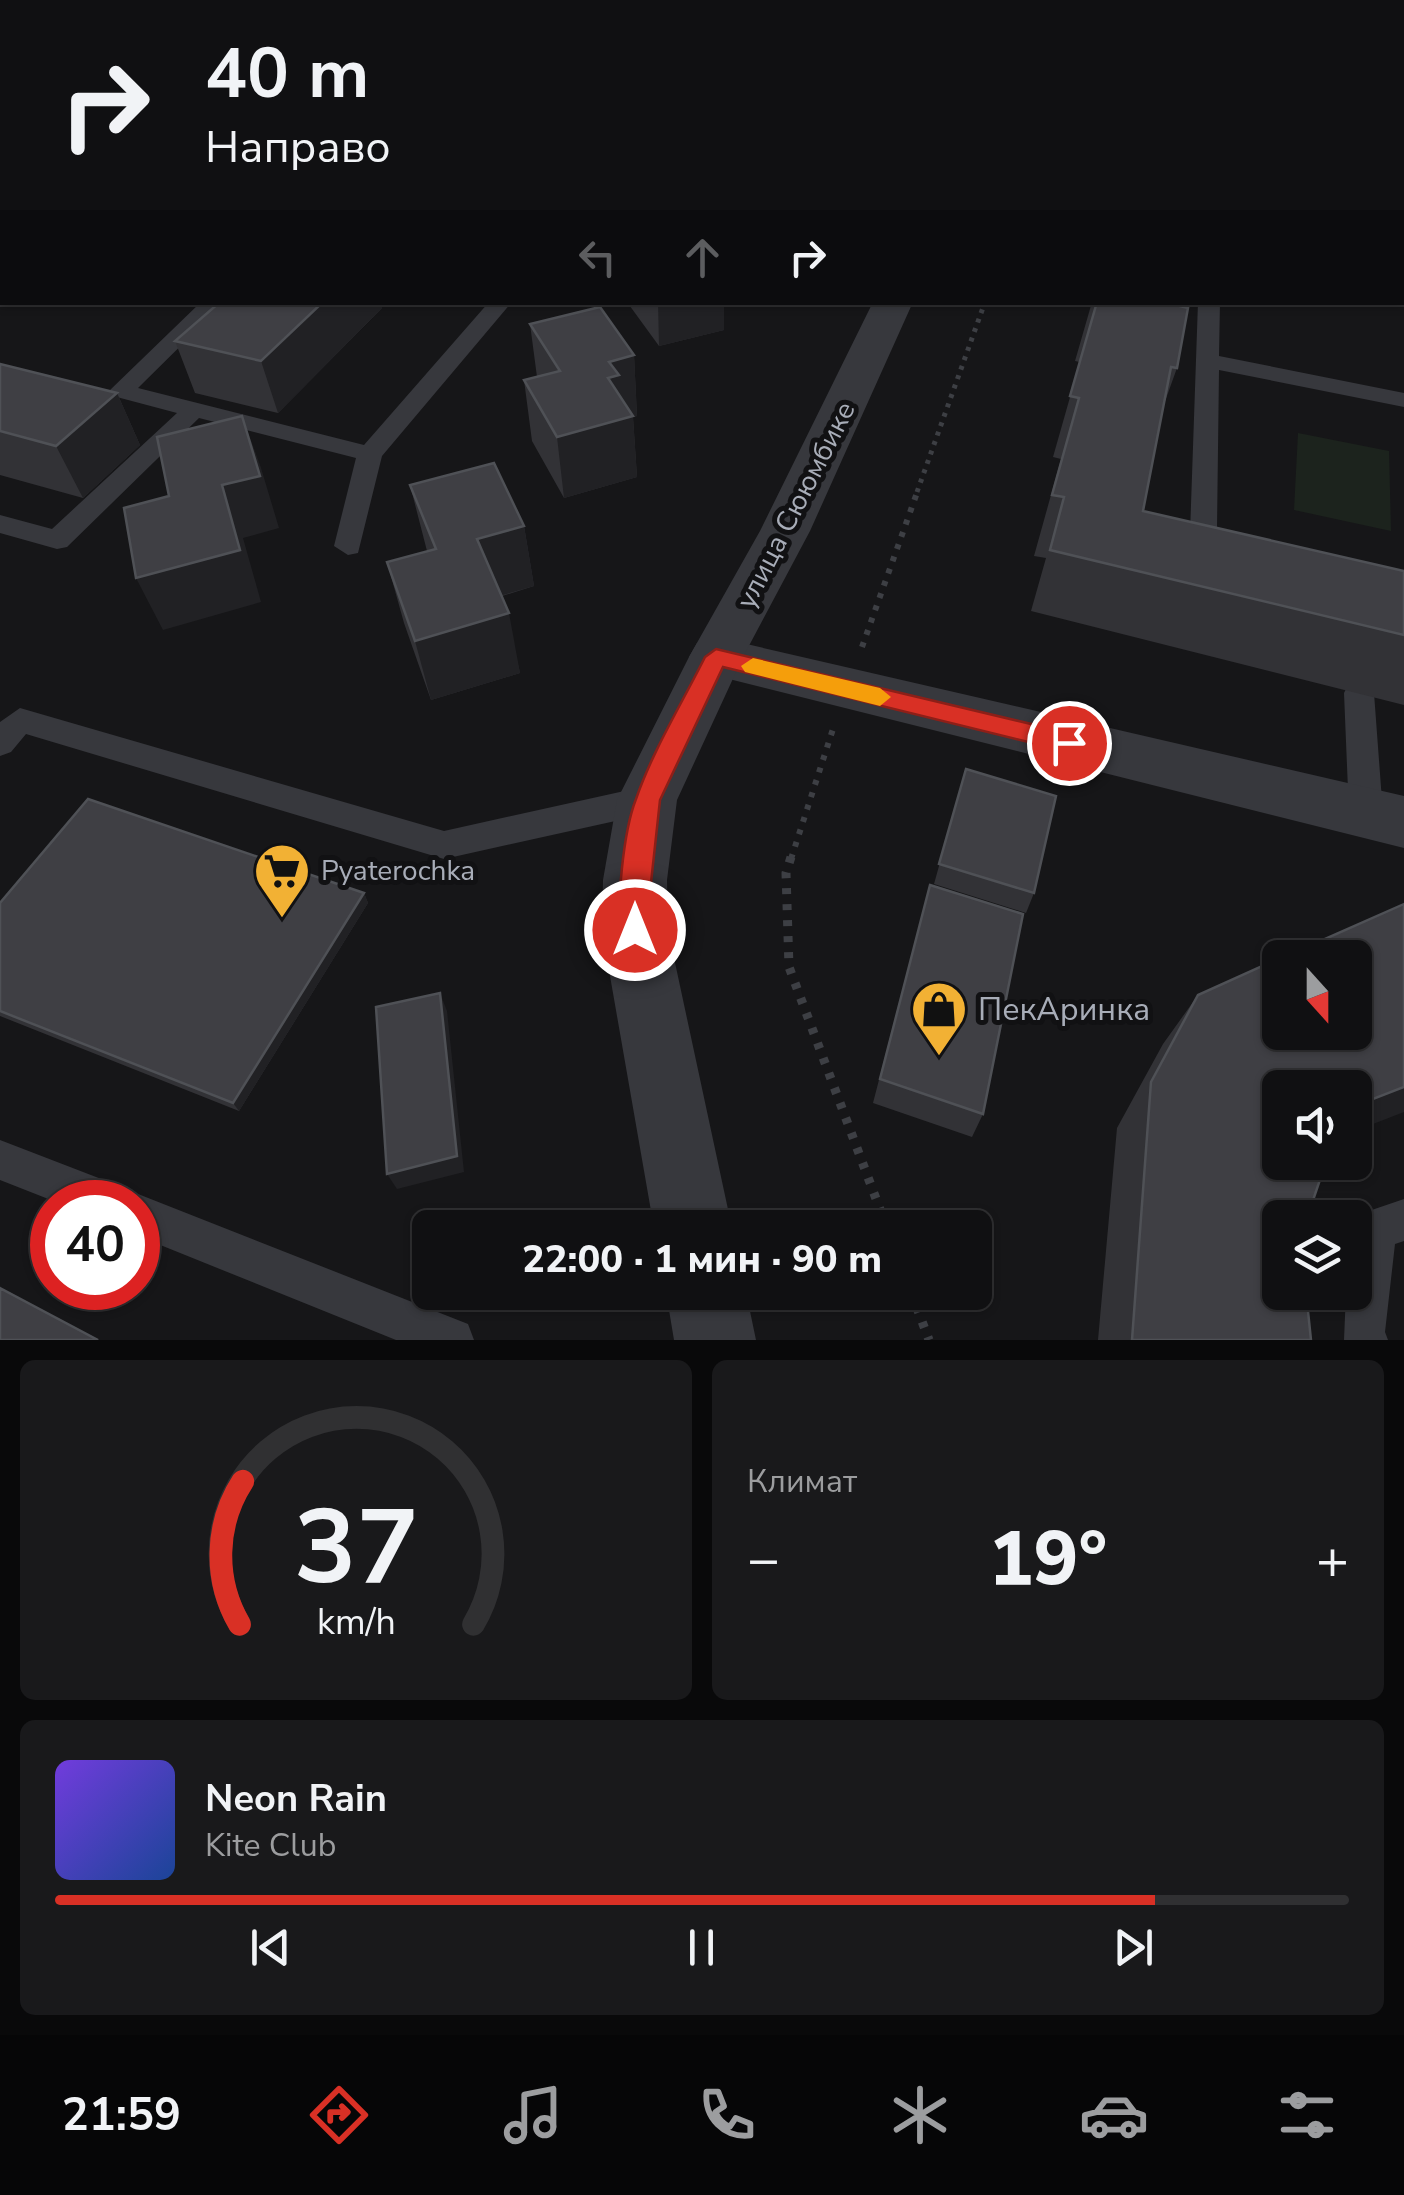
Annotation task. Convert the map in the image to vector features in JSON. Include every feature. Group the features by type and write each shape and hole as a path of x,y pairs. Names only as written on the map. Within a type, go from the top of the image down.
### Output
{"street":[{"name":"улица Сююмбике","path":"689,1210 635,930 635,880 647,800 716,657 786,531 892,305"},
{"path":"716,657 1385,818"},
{"path":"710,1310 716,1340"}],"lane":[{"path":"211,305 121,391 370,454"},
{"path":"348,546 370,454 498,305"},
{"path":"1209,305 1202,534 1258,546"},
{"path":"1210,361 1404,400"},
{"path":"0,524 57,540 193,410"},
{"path":"1359,693 1385,818"},
{"path":"7,725 444,845 647,800"},
{"path":"0,1160 51,1180"},
{"path":"1366,1340 1363,1332 1374,1229 1404,1220"},
{"path":"160,1224 452,1340"}],"path":[{"path":"880,1210 789,967 786,873 984,305"},
{"path":"918,1310 929,1340"}],"shaded area":[{"path":"1298,433 1389,451 1391,531 1294,510"}],"building":[{"path":"217,305 320,305 261,361 175,341"},
{"path":"1096,305 1188,308 1177,368 1171,367 1143,511 1404,571 1404,635 1050,550 1064,497 1052,495 1079,398 1070,396"},
{"path":"600,307 634,355 609,362 619,375 608,378 633,416 557,437 524,380 560,371 530,324"},
{"path":"0,364 117,393 56,446 0,431"},
{"path":"242,416 260,476 222,485 240,550 136,578 124,508 169,496 157,437"},
{"path":"494,463 524,526 477,539 509,613 415,641 387,562 436,549 410,485"},
{"path":"966,769 1056,796 1034,893 939,864"},
{"path":"88,799 364,893 233,1103 0,1011 0,903"},
{"path":"930,885 1023,914 983,1114 880,1079"},
{"path":"1404,904 1404,1087 1372,1099 1372,1070 1262,1070 1262,1180 1320,1180 1313,1200 1262,1200 1262,1310 1308,1310 1311,1340 1132,1340 1151,1082 1198,995 1262,966 1262,1050 1372,1050 1372,940 1323,940"},
{"path":"440,993 457,1156 387,1174 376,1007"},
{"path":"0,1288 30,1304 30,1310 41,1310 98,1340 0,1340"}],"slow traffic":[{"path":"753,666 880,697"}],"place":[{"name":"Pyaterochka","path":"282,920"},
{"name":"ПекАринка","path":"939,1058"}],"route":[{"path":"635,930 635,880 647,800 716,657 1069,743"}]}
